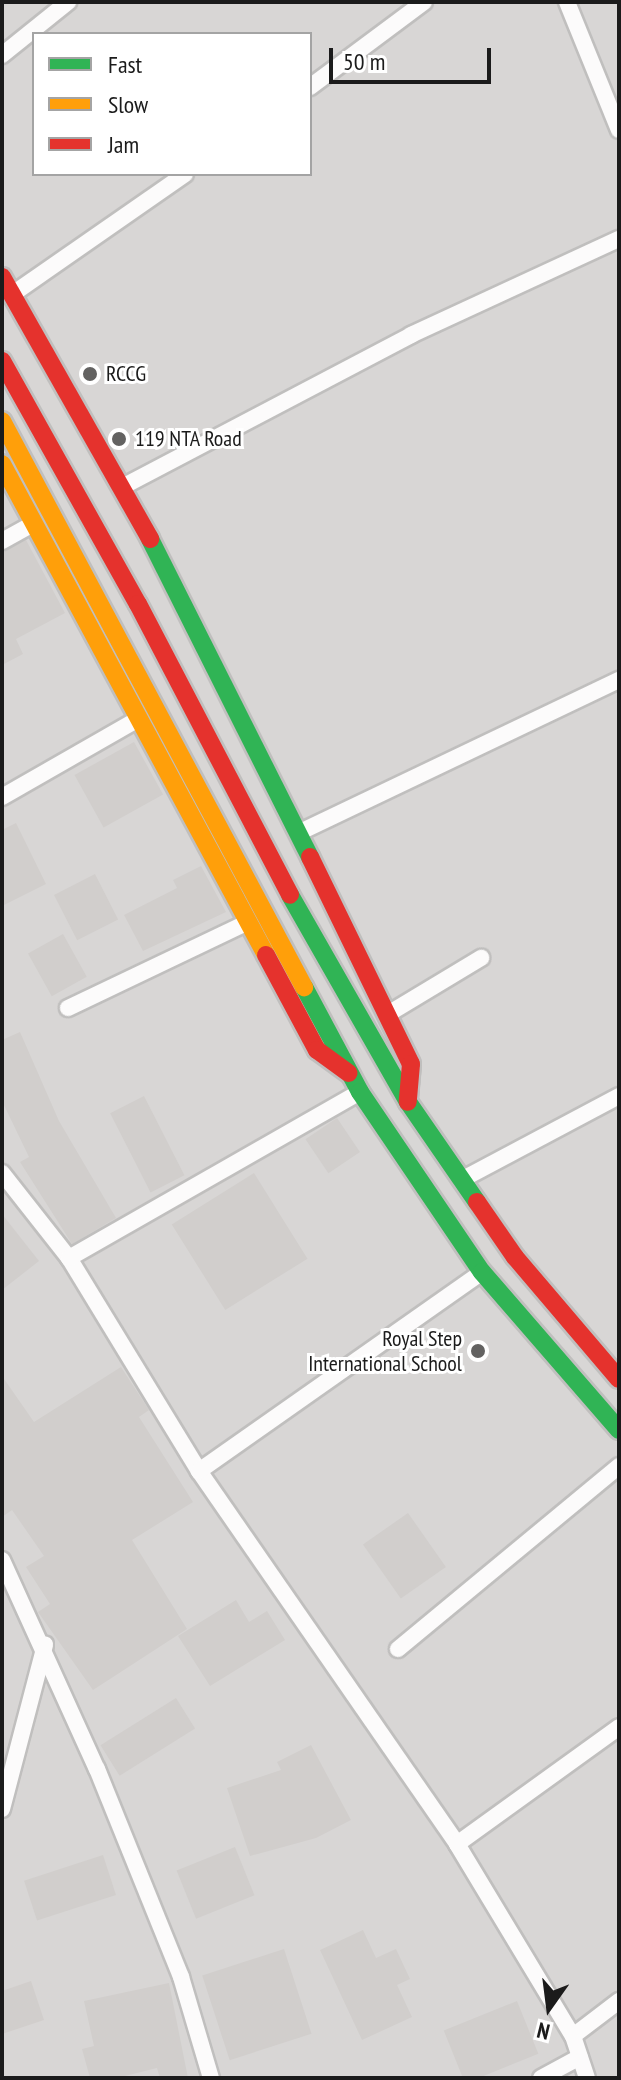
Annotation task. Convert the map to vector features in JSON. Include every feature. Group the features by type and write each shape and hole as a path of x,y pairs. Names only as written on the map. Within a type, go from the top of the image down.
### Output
{"main road":[{"path":"2,277 14,293 122,487 388,1014 411,1064 408,1102"},
{"path":"2,361 408,1102 515,1257 619,1379"},
{"path":"2,421 360,1092 482,1272 619,1430"},
{"path":"2,464 317,1050 351,1074"}],"street":[{"path":"2,55 68,2"},
{"path":"312,86 424,2"},
{"path":"567,2 619,130"},
{"path":"14,293 182,176"},
{"path":"122,487 411,335 619,239"},
{"path":"2,541 34,523"},
{"path":"298,833 619,680"},
{"path":"2,797 138,719"},
{"path":"68,1008 248,922"},
{"path":"388,1014 481,958"},
{"path":"69,1258 360,1092"},
{"path":"461,1180 619,1096"},
{"path":"2,1173 69,1258 199,1471 457,1844 573,2036 587,2078"},
{"path":"199,1471 482,1272"},
{"path":"398,1649 619,1466"},
{"path":"2,1560 45,1645 181,1977 211,2078"},
{"path":"2,1809 45,1645"},
{"path":"457,1844 619,1727"},
{"path":"573,2036 619,2001"},
{"path":"541,2078 580,2057"}],"shaded area":[{"path":"2,2 619,2 619,2078 2,2078"}],"building":[{"path":"26,540 65,613 16,639 23,654 2,665 2,552"},
{"path":"134,742 163,794 104,827 75,775"},
{"path":"16,823 46,884 2,906 2,830"},
{"path":"201,866 226,912 143,951 124,915 177,888 173,880"},
{"path":"95,874 118,919 77,940 54,895"},
{"path":"63,934 87,977 52,996 28,953"},
{"path":"20,1032 59,1121 116,1218 72,1244 20,1162 29,1157 2,1101 2,1040"},
{"path":"144,1096 184,1175 151,1193 110,1113"},
{"path":"337,1118 360,1152 328,1173 305,1139"},
{"path":"254,1173 308,1259 225,1310 172,1224"},
{"path":"2,1214 39,1261 2,1290"},
{"path":"121,1367 149,1410 139,1417 193,1502 132,1540 187,1629 93,1690 38,1612 50,1604 26,1567 44,1556 12,1510 2,1517 2,1376 34,1422"},
{"path":"408,1513 446,1567 401,1599 363,1545"},
{"path":"236,1600 249,1622 267,1611 285,1640 210,1686 178,1636"},
{"path":"176,1698 195,1729 120,1776 101,1745"},
{"path":"311,1745 351,1820 316,1838 250,1856 227,1788 281,1770 277,1762"},
{"path":"235,1847 254,1895 196,1919 177,1871"},
{"path":"103,1855 116,1895 37,1921 24,1881"},
{"path":"363,1930 376,1958 396,1949 410,1979 397,1985 412,2017 362,2040 320,1950"},
{"path":"284,1949 312,2034 230,2060 202,1976"},
{"path":"31,1981 44,2020 2,2034 2,1991"},
{"path":"169,1983 188,2078 160,2078 157,2068 117,2078 90,2078 82,2049 94,2046 84,2001"},
{"path":"517,2001 538,2054 479,2078 463,2078 444,2031"}],"traffic: fast":[{"path":"150,539 310,857"},
{"path":"290,895 408,1102 477,1202"},
{"path":"304,987 360,1092 482,1272 619,1430"}],"traffic: slow":[{"path":"2,421 304,987"},
{"path":"2,464 266,955"}],"traffic: jam":[{"path":"2,277 150,539"},
{"path":"2,361 138,604 290,895"},
{"path":"310,857 411,1064 408,1102"},
{"path":"266,955 317,1050 349,1073"},
{"path":"477,1202 515,1257 619,1379"}],"place":[{"name":"RCCG","path":"90,374"},
{"name":"119 NTA Road","path":"119,439"},
{"name":"Royal Step International School","path":"478,1351"}]}
